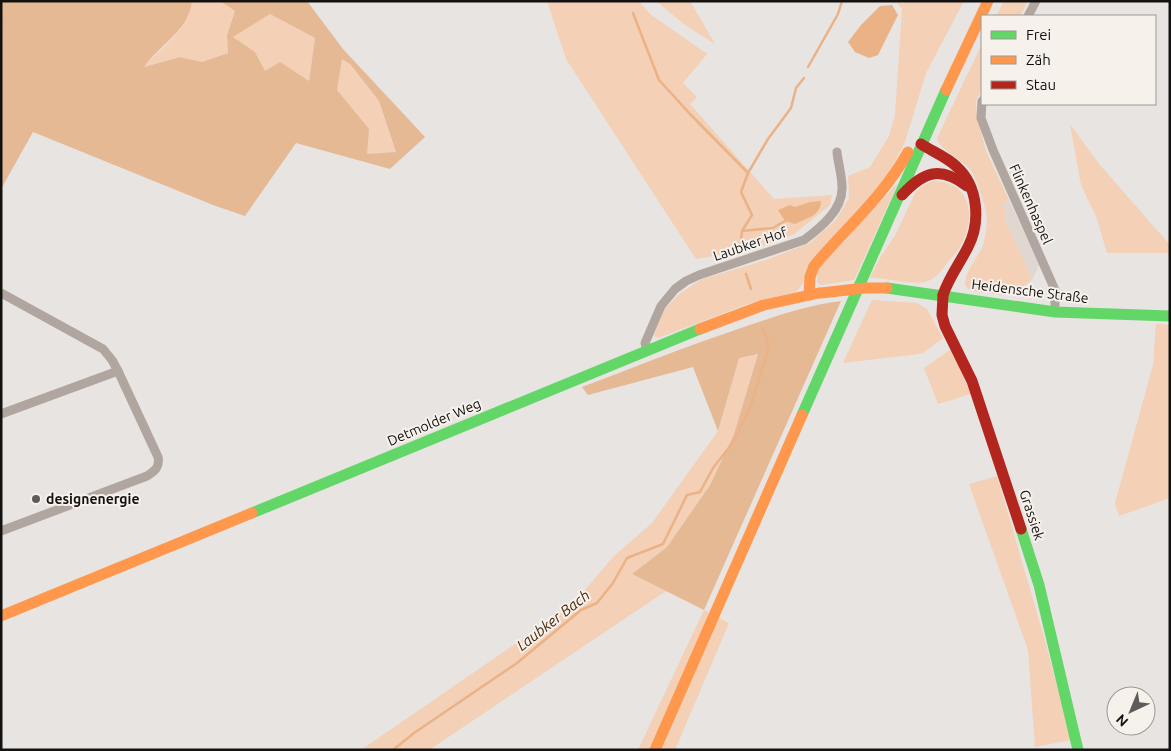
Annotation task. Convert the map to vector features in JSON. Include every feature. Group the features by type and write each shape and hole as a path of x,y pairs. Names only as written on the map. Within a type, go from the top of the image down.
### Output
{"street":[{"path":"981,15 988,1"},
{"path":"1029,15 1036,1"},
{"path":"655,750 921,144 981,15"},
{"path":"815,294 810,278 814,266 879,196 905,159 919,130 939,104"},
{"name":"Flinkenhaspel","path":"982,105 984,127 993,150 1055,290 1054,312"},
{"path":"921,144 958,167 964,174 976,214 974,231 968,247 946,283 943,295"},
{"name":"Laubker Hof","path":"647,350 645,343 661,306 675,289 699,275 804,240 818,230 830,217 841,198 842,188 837,152"},
{"path":"894,205 917,180 925,175 936,172 947,173 960,180 970,189"},
{"name":"Detmolder Weg","path":"1,616 740,313 785,300 815,294 865,288 887,288"},
{"name":"Heidensche Straße","path":"887,288 1054,312 1170,316"},
{"path":"1,293 103,349 118,371 158,457 158,467 147,476 1,532"},
{"name":"Grassiek","path":"943,295 942,315 945,326 972,380 1039,585 1078,750"},
{"path":"1,414 118,371"}],"shaded area":[{"path":"1,1 192,1 190,12 185,21 144,67 180,57 202,62 228,53 227,35 235,11 220,1 307,1 343,49 425,137 390,169 296,143 245,216 213,205 33,132 1,189","holes":["270,14 315,38 309,81 280,62 265,71 255,52 233,37","342,59 350,64 379,101 396,152 367,154 369,129 337,90"]},
{"path":"192,1 220,1 235,11 227,35 228,53 202,62 180,57 143,67 166,46 186,21"},
{"path":"547,1 639,1 650,14 707,54 683,83 697,97 690,104 774,199 832,195 830,205 793,235 750,250 696,259 566,59"},
{"path":"656,1 690,1 715,44 685,25"},
{"path":"896,1 900,1 903,4 905,1 964,1 926,73 905,142 877,192 796,292 751,303 658,338 654,336 664,310 678,295 700,280 766,260 810,243 836,220 849,198 848,176 870,167 889,136 895,115 902,9"},
{"path":"1004,1 1028,1 1021,15 997,15"},
{"path":"892,5 898,15 878,55 869,58 855,52 848,42 861,25 880,6"},
{"path":"270,14 315,38 309,81 265,72 255,52 232,37"},
{"path":"981,46 981,90 976,101 977,117 986,151 1009,200 1004,203 1006,222 1032,280 1011,294 975,292 966,286 965,282 968,272 983,245 986,234 987,214 972,172 948,152 937,138"},
{"path":"342,59 350,64 379,101 396,152 367,154 337,90"},
{"path":"1070,124 1099,164 1170,245 1170,253 1107,253 1096,216 1081,185"},
{"path":"932,181 955,187 962,193 967,202 969,222 960,247 939,274 928,281 907,282 870,278 880,258 896,234 915,193"},
{"path":"898,183 854,280 821,285 817,282 818,269"},
{"path":"1009,200 1039,265 1032,280 1006,222 1004,203"},
{"path":"821,201 816,213 795,224 785,221 778,210 790,205 795,207"},
{"path":"872,300 917,303 927,309 943,338 919,354 843,363"},
{"path":"841,301 704,610 632,574 667,547 710,485 734,434 758,354 739,358 718,431 693,367 588,395 582,387 701,342 766,320 803,308"},
{"path":"1156,324 1170,325 1170,498 1119,516 1115,503 1153,365"},
{"path":"950,350 954,354 971,394 938,404 924,368"},
{"path":"758,354 734,434 710,485 667,547 632,574 666,591 429,750 361,750 572,605 613,557 652,523 718,431 739,357"},
{"path":"997,476 1044,637 1071,740 1035,747 1028,650 969,484"},
{"path":"704,610 729,623 675,750 638,750"}],"waterway":[{"name":"Laubker Bach","path":"808,67 838,14 842,1"},
{"path":"633,13 659,80 748,173"},
{"path":"1,25 3,20"},
{"name":"Laubker Bach","path":"740,252 742,231 752,215 741,192 748,173 768,139 791,108 796,88 804,78"},
{"path":"742,231 773,228 785,221"},
{"name":"Laubker Bach","path":"746,274 751,289"},
{"name":"Laubker Bach","path":"393,750 414,733 517,663 581,610 597,603 613,583 627,558 663,544 687,495 700,492 713,468 735,440 752,402 769,347 763,328"}],"traffic: fast":[{"path":"802,415 946,90"},
{"path":"887,288 1055,312 1170,316"},
{"path":"252,513 700,329"},
{"path":"1021,529 1039,585 1078,750"}],"traffic: slow":[{"path":"981,15 988,1"},
{"path":"946,90 981,16"},
{"path":"809,295 810,277 814,266 888,183 908,152"},
{"path":"821,293 865,288 887,288"},
{"path":"700,329 764,305 819,293"},
{"path":"655,750 802,415"},
{"path":"1,616 252,513"}],"traffic: jam":[{"path":"921,144 949,160 957,167 969,184 975,205 975,227 972,237 943,295"},
{"path":"902,195 925,176 933,174 949,176 967,186"},
{"path":"943,295 942,315 945,326 972,381 1021,529"}],"place":[{"name":"designenergie","path":"36,499"}]}
